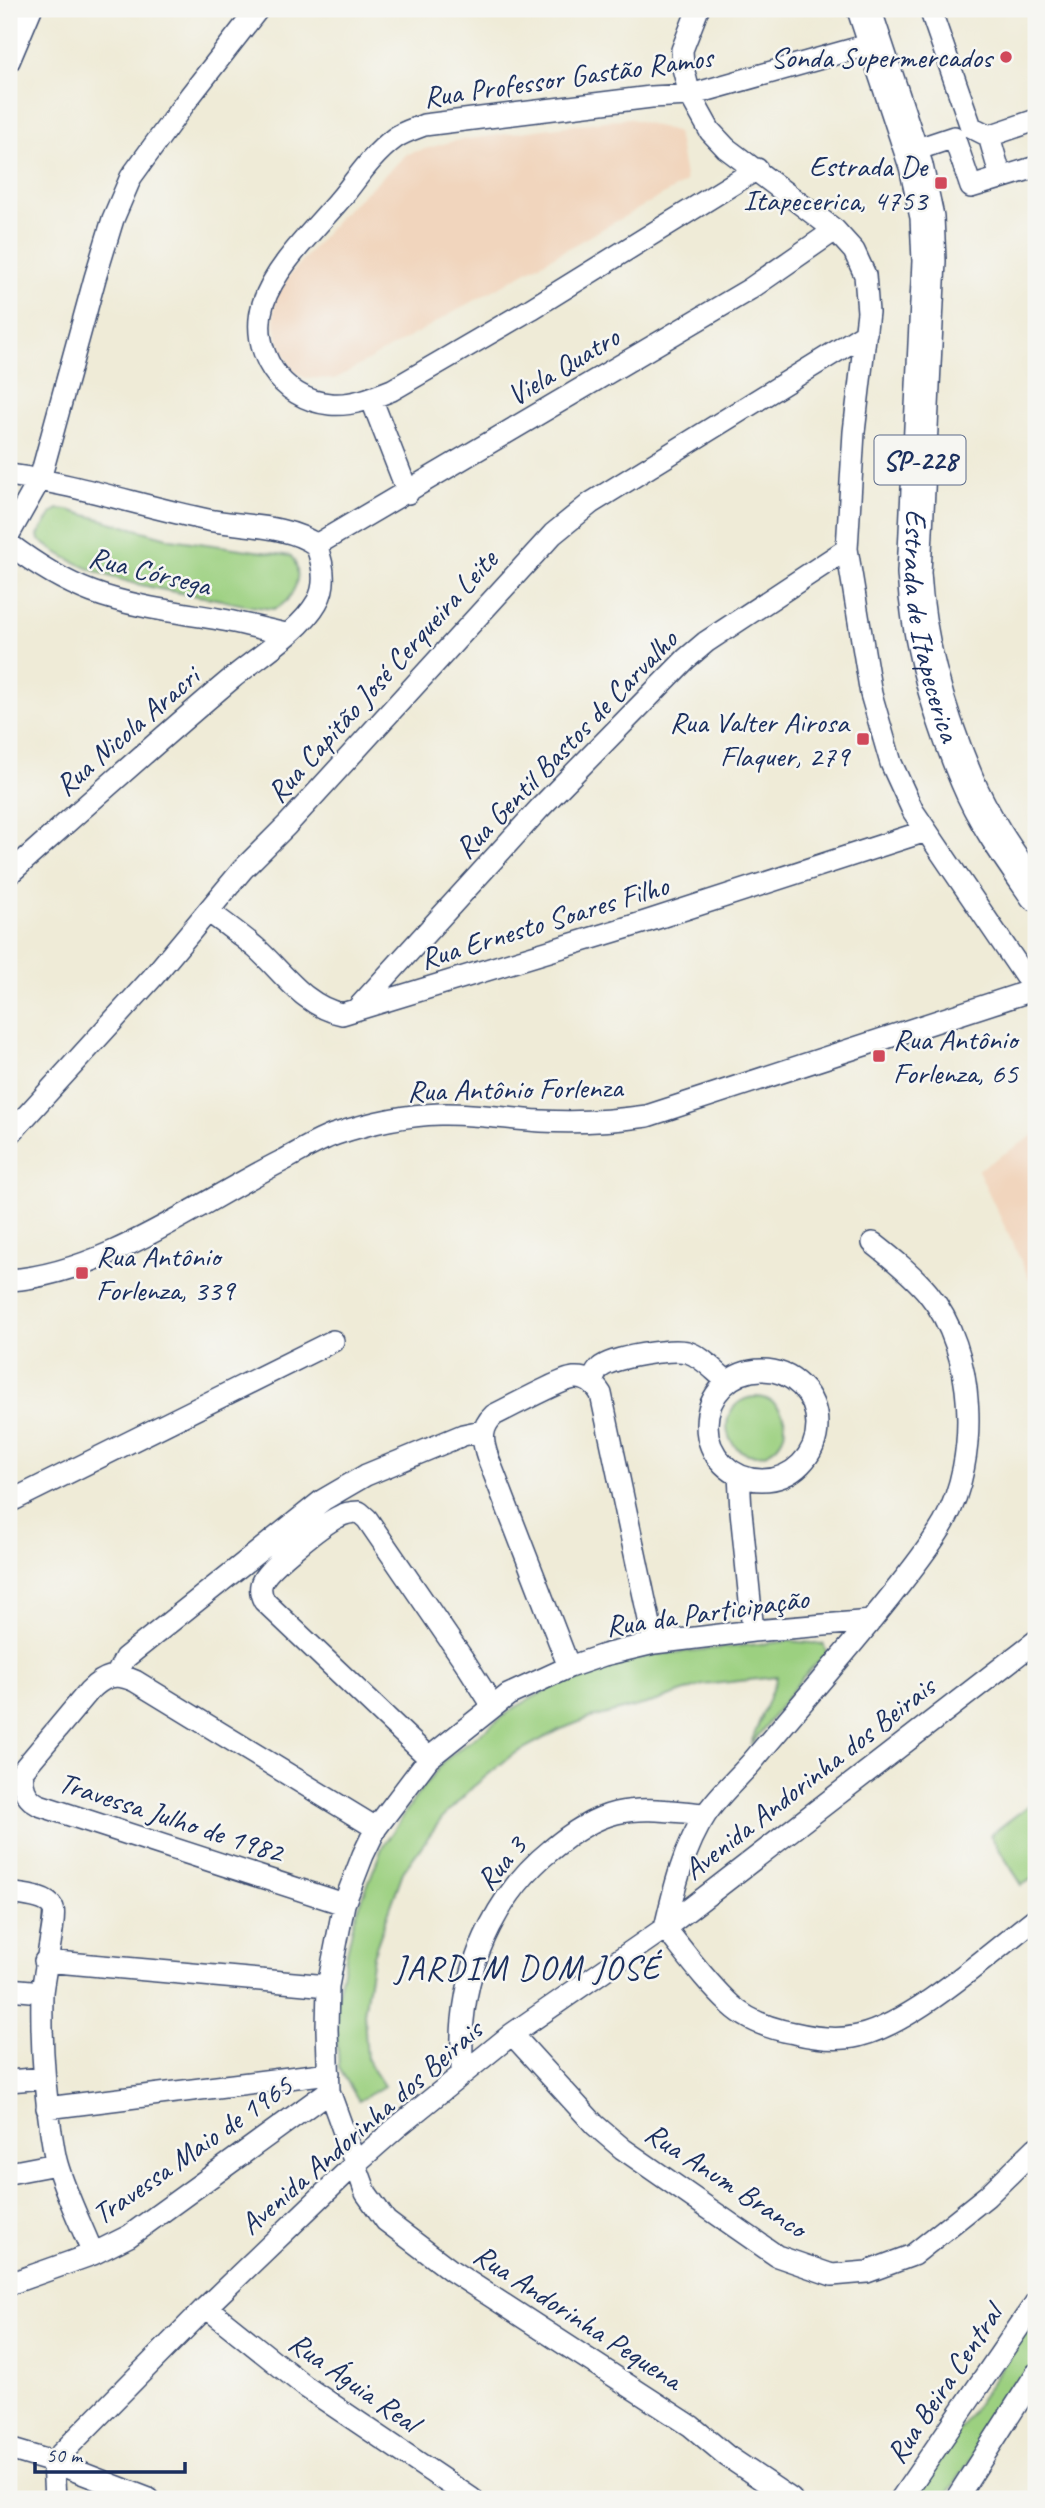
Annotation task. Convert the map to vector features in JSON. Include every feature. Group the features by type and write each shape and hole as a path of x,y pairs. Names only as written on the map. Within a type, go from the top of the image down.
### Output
{"main road":[{"name":"Estrada de Itapecerica","path":"864,9 912,151 928,217 929,261 915,596 933,680 967,782 995,832 1036,894"}],"street":[{"path":"9,61 31,9"},
{"path":"9,534 40,480 95,278 113,219 131,177 258,9"},
{"path":"698,9 682,50 683,68 690,94 710,131 726,148 835,230 854,251 865,275 866,333 854,432 847,549 871,694 891,763 914,811 1025,976 1036,987"},
{"path":"930,9 971,127 989,136 1036,120"},
{"name":"Rua Professor Gastão Ramos","path":"757,169 531,309 392,390 346,404 316,402 283,384 266,361 259,324 264,300 286,264 376,155 396,137 424,125 617,100 690,94 875,43"},
{"path":"989,136 1001,178"},
{"path":"912,151 954,137 971,187 1036,167"},
{"name":"Viela Quatro","path":"316,545 740,295 835,230"},
{"name":"Rua Capitão José Cerqueira Leite","path":"9,1135 153,977 243,869 287,825 483,608 572,517 866,333"},
{"path":"371,398 408,492"},
{"path":"9,475 178,513 292,534 316,545"},
{"name":"Rua Córsega","path":"9,544 27,558 93,592 163,611 228,621 286,634"},
{"name":"Rua Nicola Aracri","path":"9,874 232,678 306,617 322,593 322,559 316,545"},
{"name":"Rua Gentil Bastos de Carvalho","path":"354,1012 540,809 686,659 706,642 847,549"},
{"name":"Rua Ernesto Soares Filho","path":"208,911 255,947 313,1004 328,1012 342,1014 926,831"},
{"name":"Rua Antônio Forlenza","path":"9,1280 29,1279 66,1271 170,1224 241,1181 334,1135 372,1124 441,1114 544,1121 615,1120 647,1116 1036,987"},
{"path":"873,1243 929,1294 956,1341 966,1395 968,1433 964,1471 944,1522 872,1620 706,1814 677,1880 665,1928 732,2006 753,2020 782,2031 813,2037 841,2038 873,2031 901,2018 1036,1918"},
{"path":"9,1502 333,1341"},
{"path":"592,1382 601,1367 609,1363 680,1350 701,1359 727,1381"},
{"path":"761,1369 779,1371 795,1380 807,1392 815,1409 818,1427 814,1444 805,1460 791,1472 775,1479 757,1480 739,1475 724,1465 713,1450 707,1432 708,1413 715,1396 727,1381 743,1373 761,1369"},
{"path":"569,1667 488,1458 482,1432 486,1422 494,1415 575,1378 592,1382 601,1394 605,1407 654,1643"},
{"path":"376,1828 135,1681 116,1676 125,1658 323,1500 366,1475 463,1435 482,1432"},
{"path":"359,1512 366,1475"},
{"path":"739,1475 754,1631"},
{"path":"359,1512 375,1529 493,1706"},
{"path":"359,1512 341,1515 326,1523 287,1556 262,1581 262,1595 264,1601 278,1615 429,1758"},
{"name":"Rua da Participação","path":"355,2164 329,2082 328,1986 344,1904 363,1855 376,1828 429,1758 508,1695 604,1654 654,1643 872,1620"},
{"name":"Avenida Andorinha dos Beirais","path":"53,2462 206,2307 355,2164 462,2074 512,2034 665,1928 1036,1641"},
{"name":"Travessa Julho de 1982","path":"116,1676 101,1679 26,1764 22,1777 28,1799 59,1813 344,1904"},
{"name":"Rua 3","path":"462,2074 463,2020 472,1970 490,1925 506,1896 538,1860 569,1835 615,1813 645,1810 706,1814"},
{"path":"9,1893 38,1899 54,1910 55,1918 45,1961 42,1992 47,2108 56,2164 93,2254"},
{"path":"45,1961 328,1986"},
{"path":"9,1989 42,1992"},
{"name":"Rua Anum Branco","path":"512,2034 596,2125 623,2149 777,2256 832,2275 867,2272 913,2255 987,2196 1036,2148"},
{"path":"9,2081 44,2078"},
{"path":"47,2108 329,2082"},
{"name":"Travessa Maio de 1965","path":"9,2284 93,2254 129,2236 186,2197 329,2082"},
{"path":"9,2172 56,2164"},
{"name":"Rua Andorinha Pequena","path":"355,2164 366,2193 386,2221 411,2241 452,2271 691,2426 727,2456 791,2499"},
{"name":"Rua Beira Central","path":"901,2499 1036,2301"},
{"name":"Rua Águia Real","path":"206,2307 306,2387 472,2499"},
{"path":"956,2499 1036,2374"},
{"path":"12,2452 53,2462 149,2499"},
{"path":"53,2462 55,2499"}],"shaded area":[{"path":"628,118 677,132 686,182 335,379 305,378 293,371 278,342 274,318 275,293 341,215 407,154 454,141"},
{"path":"1036,1134 1036,1293 978,1170"}],"green space":[{"path":"58,509 171,539 291,556 297,571 295,586 287,600 274,609 169,591 101,573 58,553 39,540 38,535 52,513"},
{"path":"756,1397 767,1399 780,1410 785,1426 783,1437 772,1450 756,1455 745,1453 732,1442 727,1426 729,1415 740,1402"},
{"path":"789,1641 823,1644 827,1653 802,1678 751,1743 777,1677 703,1685 654,1702 587,1719 559,1730 512,1755 473,1787 442,1818 403,1872 373,1956 364,2013 367,2060 384,2086 359,2101 339,2068 335,2007 354,1920 382,1848 417,1795 445,1760 514,1708 572,1676 652,1655"},
{"path":"1036,1800 1036,1876 1022,1885 990,1835"},
{"path":"1036,2318 1036,2365 944,2499 911,2499"}],"place":[{"name":"Sonda Supermercados","path":"1006,57"},
{"name":"Estrada De Itapecerica, 4753","path":"941,183"},
{"name":"Rua Valter Airosa Flaquer, 279","path":"863,739"},
{"name":"Rua Antônio Forlenza, 65","path":"879,1056"},
{"name":"Rua Antônio Forlenza, 339","path":"82,1273"}],"district":[{"name":"JARDIM DOM JOSÉ","path":"528,1967"}]}
